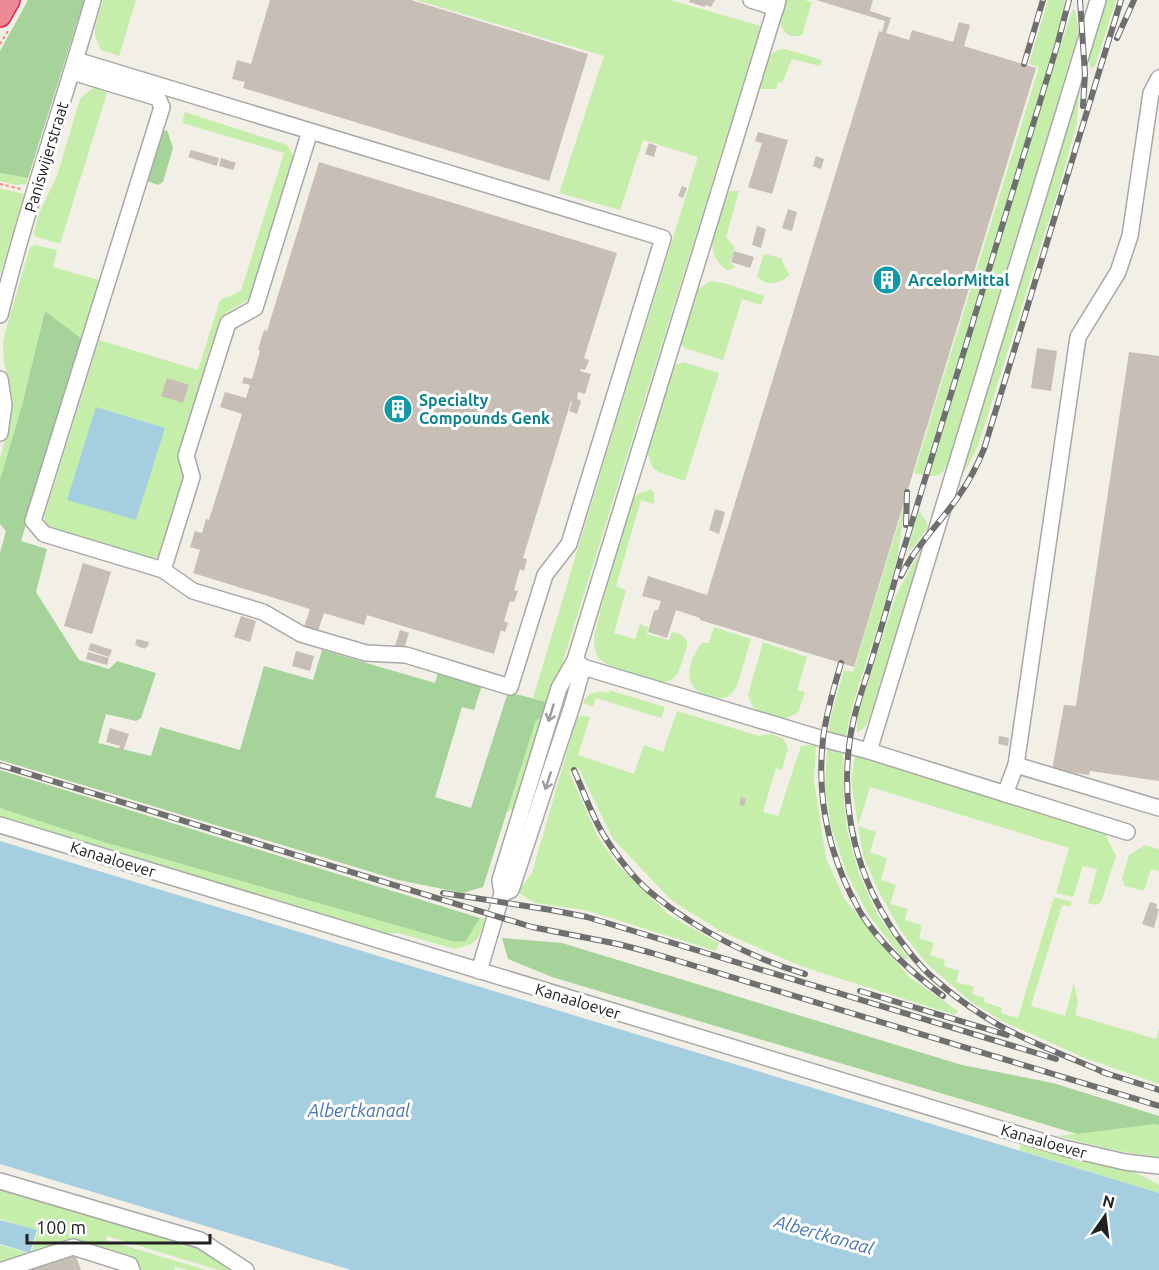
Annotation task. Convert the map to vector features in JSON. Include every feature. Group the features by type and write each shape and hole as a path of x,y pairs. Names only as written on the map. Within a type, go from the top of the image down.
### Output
{"highway":[{"path":"0,16 9,0"}],"street":[{"name":"Paniswijerstraat","path":"0,315 93,0"},
{"path":"502,894 512,890 572,706 579,664 777,4 751,0"},
{"path":"869,751 1098,0"},
{"path":"74,66 310,131 663,238 569,544 545,575 510,687 406,655 366,653 301,634 263,612 193,591 163,570 44,534 33,521 162,107 158,99 74,66"},
{"path":"1005,794 1016,765 1078,337 1118,272 1130,236 1151,93 1159,78"},
{"path":"163,570 192,477 186,456 228,323 255,308 310,131"},
{"path":"0,379 4,405 0,433"},
{"path":"579,664 869,751 1127,832"},
{"path":"479,971 502,894 500,880 559,688 579,664"},
{"path":"1016,765 1159,807"},
{"name":"Kanaaloever","path":"0,825 1064,1148 1125,1162 1152,1165"},
{"path":"1152,1165 1159,1177"},
{"path":"0,1180 200,1240 246,1270"},
{"path":"3,1270 73,1247 130,1265 132,1270"}],"path":[{"path":"0,184 25,190"}],"green space":[{"path":"28,0 84,0 28,178 0,173 0,51"},
{"path":"103,0 136,0 119,56 101,50 95,36"},
{"path":"416,0 670,0 761,26 550,703 533,698 698,157 643,140 620,210 559,193 604,56"},
{"path":"784,0 812,2 802,35 788,35 782,29 780,15"},
{"path":"1048,0 1065,0 1060,26 923,475 914,473 1039,67 1029,64"},
{"path":"1106,0 1116,0 1095,66 1091,69 1088,54"},
{"path":"1073,9 1079,31 948,462 942,473 929,476 1054,65"},
{"path":"785,49 822,60 820,66 792,59 782,83 778,82 776,89 757,89 766,58 777,50"},
{"path":"1081,74 1077,122 1060,185 978,446 967,468 958,479"},
{"path":"96,88 107,93 60,244 37,237 33,234 40,211 57,176 80,99 91,89"},
{"path":"185,112 287,145 294,157 250,299 226,313 180,461 184,477 159,554 156,558 148,559 48,528 44,517 99,340 198,370 220,300 241,291 284,153 182,123"},
{"path":"167,130 173,148 163,182 158,185 147,181 162,132"},
{"path":"0,173 28,178 26,184 16,185 0,181"},
{"path":"0,188 24,194 0,275"},
{"path":"739,191 726,237 735,246 730,263 735,266 727,270 719,263 712,244 715,224 726,194"},
{"path":"35,245 57,250 53,267 99,280 82,339 45,311 22,405 0,480 0,458 12,414 3,342 30,247"},
{"path":"764,254 781,258 789,275 773,283 765,282 757,276"},
{"path":"710,281 724,283 764,296 761,305 742,299 723,360 684,348 680,341 695,292"},
{"path":"45,311 82,339 21,541 47,549 36,592 79,660 109,669 117,661 156,673 141,718 136,721 106,714 98,743 151,756 160,727 240,750 264,666 313,680 322,650 435,683 439,669 483,682 474,710 462,707 435,797 471,808 508,692 550,703 546,716 536,720 483,887 463,893 398,880 0,760 0,553 6,531 0,524 0,480 22,405"},
{"path":"683,362 719,373 685,481 653,468 647,453 672,366"},
{"path":"651,489 654,493 654,504 641,500 616,586 626,590 614,633 635,639 640,624 648,627 647,634 669,640 672,632 683,636 687,647 680,668 672,679 664,682 658,682 605,663 597,654 594,642 623,523 631,501 638,494"},
{"path":"903,509 901,538 888,595 852,708 846,736 829,734 829,723 844,670 853,672"},
{"path":"919,510 928,525 911,550 908,549"},
{"path":"921,552 870,717 865,727 857,733 857,717 895,598"},
{"path":"714,627 751,639 737,686 729,696 722,698 700,692 694,687 689,674 697,650 702,643 709,643"},
{"path":"763,642 807,657 797,690 805,692 799,710 796,714 783,719 758,712 748,695"},
{"path":"609,690 665,707 661,718 596,698 593,707 583,703 590,694 609,693"},
{"path":"677,711 759,736 772,734 784,739 788,749 782,770 776,768 763,812 778,816 801,746 816,746 814,780 826,858 845,900 909,977 958,1011 955,1015 803,967 722,932 671,900 613,839 578,767 569,772 598,837 616,863 669,915 719,943 716,951 585,910 535,903 517,892 532,873 577,717 590,717 578,755 634,774 644,745 663,752"},
{"path":"546,716 518,806 506,813 536,720"},
{"path":"827,749 843,754 847,830 859,874 877,914 909,959 903,959 868,914 847,874 831,827 825,786"},
{"path":"855,756 1092,828 1105,834 1116,856 1101,902 1096,905 1088,903 1097,869 1083,866 1073,897 1056,893 1069,848 870,787 858,825 851,780"},
{"path":"0,770 480,918 466,941 455,942 97,840 0,808"},
{"path":"0,808 97,840 455,942 466,941 480,918 486,919 478,938 471,944 455,949 398,933 387,934 0,816"},
{"path":"858,826 876,832 870,852 887,858 881,880 896,885 890,904 908,909 905,920 922,925 919,938 934,943 930,955 945,960 944,966 959,971 956,982 974,987 972,994 985,998 984,1002 1002,1008 1001,1013 1018,1018 1054,897 1072,902 1070,907 1062,905 1031,1006 1065,1016 1074,983 1078,1002 1075,1015 1156,1039 1159,1029 1159,1084 1082,1057 1002,1021 970,1001 927,964 901,931 879,892 863,856"},
{"path":"1145,845 1159,849 1159,871 1151,869 1144,891 1125,886 1122,878 1129,855"},
{"path":"502,938 562,943 962,1065 1053,1083 1159,1116 1159,1125 1077,1134 552,977 508,959"},
{"path":"1159,1125 1159,1158 1109,1149 1058,1136"},
{"path":"1021,1143 1078,1161 1131,1170 1159,1185 1159,1193 1019,1150"},
{"path":"0,1186 203,1248 237,1270 218,1270 107,1236 106,1240 206,1270 186,1270 175,1267 174,1270 137,1270 56,1250 54,1244 50,1246 51,1251 0,1268 0,1245 31,1254 38,1231 0,1219"}],"water":[{"path":"96,407 165,428 136,520 67,500"},
{"name":"Albertkanaal","path":"0,841 1159,1193 1159,1270 351,1270 0,1164"},
{"path":"0,1220 37,1230 30,1253 0,1244"}],"building":[{"path":"270,0 411,0 588,54 549,181 243,88 245,82 232,79 237,60 251,64"},
{"path":"690,0 715,0 711,7 705,5 705,7 689,2"},
{"name":"ArcelorMittal","path":"816,0 873,0 870,11 891,18 886,33 909,40 912,30 953,42 959,22 970,25 964,46 1036,68 854,667 700,620 700,618 676,610 667,638 648,632 654,611 658,610 661,601 642,596 648,576 707,595 879,31 882,32 885,21"},
{"path":"758,132 788,140 772,194 748,187 762,143 755,141"},
{"path":"649,143 657,146 654,157 645,154"},
{"path":"191,150 219,158 217,166 188,157"},
{"path":"816,156 824,159 821,169 813,166"},
{"path":"221,158 236,163 233,170 219,166"},
{"name":"Specialty Compounds Genk","path":"319,162 617,253 584,358 589,360 585,370 580,371 591,374 585,394 578,392 577,399 581,401 577,414 569,411 571,401 523,558 527,559 524,571 520,569 514,590 518,591 514,602 510,601 504,621 508,623 505,632 501,630 494,654 367,615 364,625 324,613 317,634 303,630 310,609 193,573 200,550 190,547 195,531 202,533 206,519 209,520 242,414 220,407 225,392 246,398 250,385 242,383 244,377 252,379 264,330 267,331"},
{"path":"682,186 687,188 683,198 678,196"},
{"path":"788,209 797,212 792,231 782,228"},
{"path":"757,226 766,229 761,248 752,245"},
{"path":"734,251 754,257 750,268 731,262"},
{"path":"1037,348 1057,351 1051,391 1031,388"},
{"path":"1129,352 1159,356 1159,781 1090,771 1089,775 1052,770 1064,705 1076,706"},
{"path":"167,378 189,385 183,403 161,396"},
{"path":"715,509 725,512 719,534 709,530"},
{"path":"83,563 111,572 92,634 64,626"},
{"path":"241,616 256,621 250,642 234,637"},
{"path":"400,630 409,633 404,649 395,646"},
{"path":"137,639 149,642 147,648 137,646 135,644"},
{"path":"91,643 112,650 109,657 88,650"},
{"path":"296,651 314,656 310,671 292,666"},
{"path":"88,652 109,658 107,665 86,659"},
{"path":"110,728 129,734 123,751 118,750 120,746 106,742"},
{"path":"999,736 1009,738 1008,746 998,744"},
{"path":"741,797 746,799 744,806 739,805"},
{"path":"1150,902 1157,904 1156,908 1159,909 1154,928 1142,924"},
{"path":"74,1251 81,1270 20,1270"}],"railway":[{"path":"1024,64 1043,0"},
{"path":"1069,0 858,703 849,747 847,772 850,820 862,867 882,912 920,965 956,997 994,1023 1108,1074"},
{"path":"1080,0 1085,74 1083,106"},
{"path":"901,576 915,553 955,502 984,449 1121,0"},
{"path":"1117,38 1134,0"},
{"path":"906,525 907,492"},
{"path":"841,663 826,720 821,759 826,819 836,858 851,895 870,927 899,959 943,996"},
{"path":"0,765 532,927 652,953 1159,1106"},
{"path":"574,770 604,836 625,866 649,891 707,932 746,952 805,974"},
{"path":"443,893 587,917 1056,1059"},
{"path":"860,991 1007,1035"},
{"path":"1102,1072 1159,1090"}],"place":[{"name":"ArcelorMittal","path":"887,280"},
{"name":"Specialty Compounds Genk","path":"398,409"}]}
